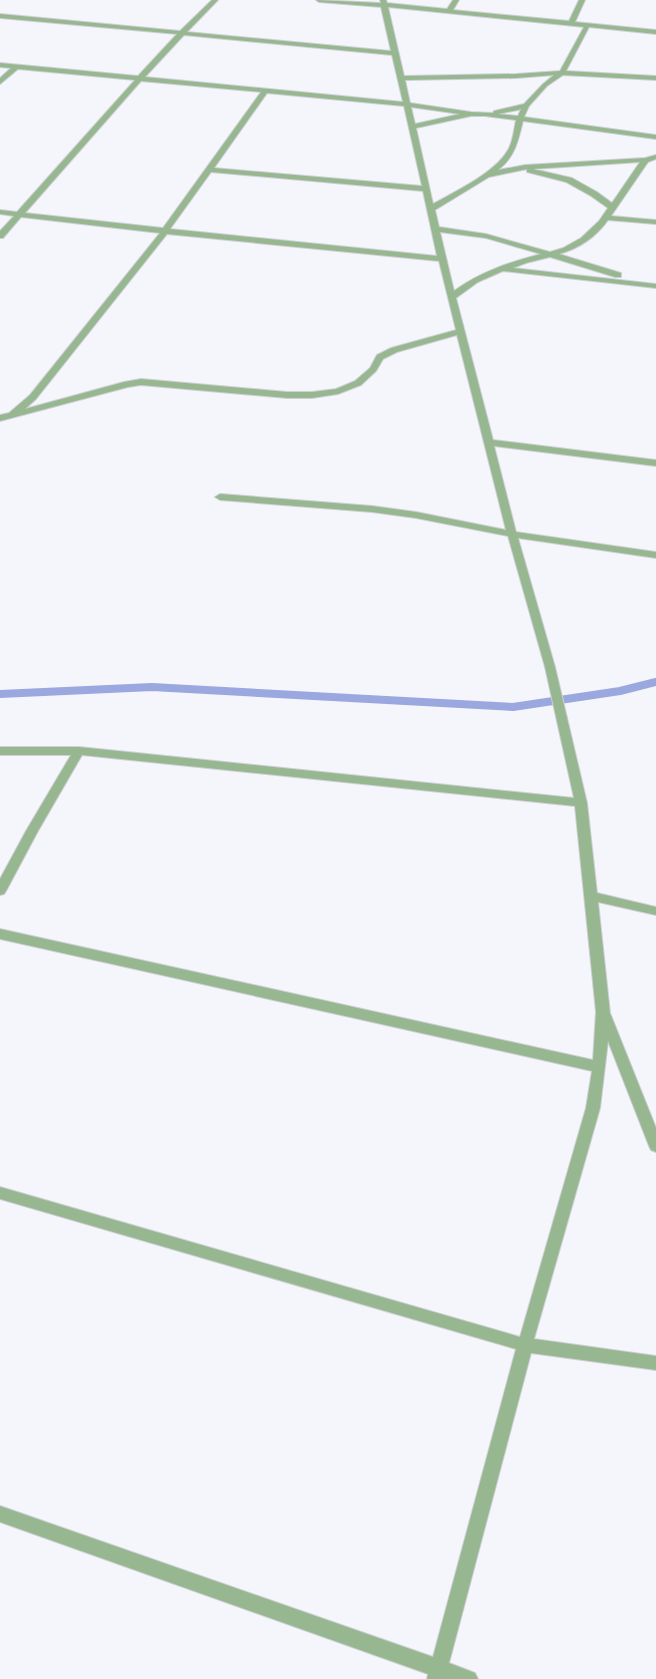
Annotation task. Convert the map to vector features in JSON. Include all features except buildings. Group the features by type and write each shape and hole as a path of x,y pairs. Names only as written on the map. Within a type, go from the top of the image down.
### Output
{"street":[{"path":"0,236 140,78 214,0"},
{"path":"319,0 384,2 449,12 656,32"},
{"path":"449,12 456,0"},
{"path":"571,24 582,0"},
{"path":"384,2 406,104 460,332 512,534 550,667 566,732 581,802 603,1012 599,1067 593,1108 585,1140 525,1345 437,1674"},
{"path":"0,16 396,53"},
{"path":"431,209 503,163 512,149 520,119 526,105 545,85 562,73 587,26"},
{"path":"0,64 406,104 471,114 485,114 656,137"},
{"path":"0,82 17,66"},
{"path":"401,78 516,76 562,73 656,78"},
{"path":"4,418 33,397 165,231 266,90"},
{"path":"485,114 518,108 526,105"},
{"path":"412,127 471,114"},
{"path":"484,176 520,168 644,160 656,157"},
{"path":"452,297 475,279 488,273 548,254 566,250 584,240 606,218 644,160"},
{"path":"520,168 569,180 594,194 612,207"},
{"path":"209,170 426,189"},
{"path":"0,212 165,231 442,259"},
{"path":"606,218 656,222"},
{"path":"436,230 486,236 640,283"},
{"path":"503,269 640,283 656,286"},
{"path":"4,418 127,384 141,382 287,395 312,395 338,391 358,383 373,369 380,357 394,350 460,332"},
{"path":"488,442 656,463"},
{"path":"220,497 372,509 416,515 512,534 656,555"},
{"path":"0,751 79,751 581,802"},
{"path":"0,892 32,831 79,751"},
{"path":"592,896 656,911"},
{"path":"0,934 599,1067"},
{"path":"603,1012 656,1146"},
{"path":"0,1193 525,1345 656,1364"},
{"path":"0,1514 437,1674 469,1679"}],"waterway":[{"path":"0,694 152,687 513,707 620,691 656,682"}]}
